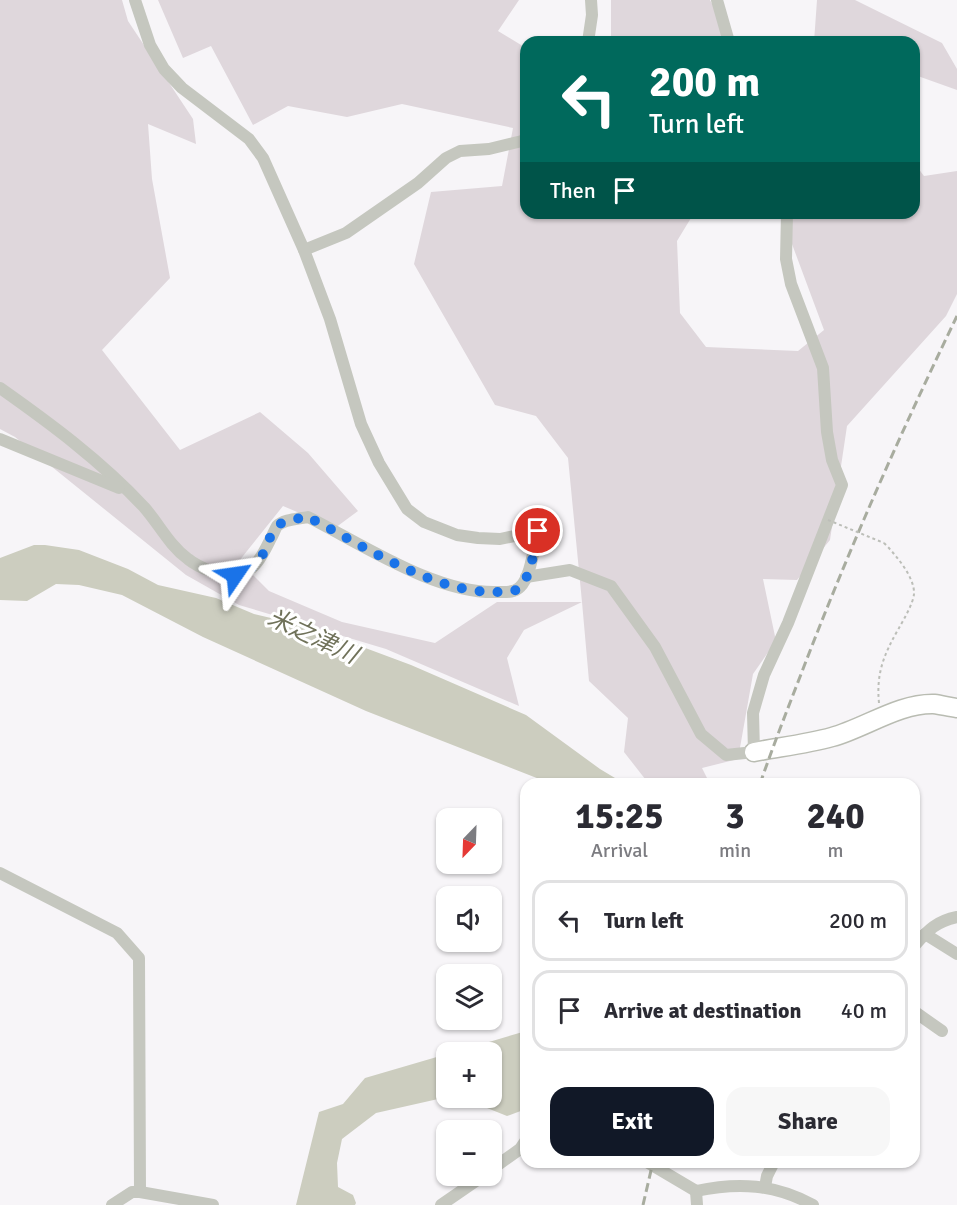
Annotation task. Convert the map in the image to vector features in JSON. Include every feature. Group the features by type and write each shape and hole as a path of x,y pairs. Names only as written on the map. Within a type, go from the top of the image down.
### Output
{"street":[{"path":"0,388 71,439 144,507 172,545 189,561 215,573 235,575 248,571 259,562 278,526 291,520 308,517 420,574 461,588 486,593 513,591 521,586 529,571 538,531 500,539 457,535 424,522 407,509 395,492 362,424 330,319 304,250 263,158 249,139 182,88 164,69 150,45 135,0"},
{"path":"589,36 592,15 591,0"},
{"path":"717,0 727,36"},
{"path":"304,250 346,233 418,183 446,158 460,151 489,149 520,141"},
{"path":"754,752 753,713 764,675 788,623 842,485 832,460 827,432 823,368 790,284 786,259 786,219"},
{"path":"0,439 126,491"},
{"path":"526,577 570,570 611,586 655,647 701,734 726,755 832,737 880,718 932,704 957,708"},
{"path":"0,873 117,933 139,958 140,1192"},
{"path":"920,940 942,920 957,916"},
{"path":"925,934 957,954"},
{"path":"920,1016 942,1031"},
{"path":"502,1162 520,1149"},
{"path":"657,1168 696,1191 722,1186 765,1187 796,1195 813,1205"},
{"path":"765,1187 766,1176 771,1168"},
{"path":"441,1205 469,1186"},
{"path":"696,1191 697,1205"},
{"path":"112,1205 132,1192 213,1205"}],"path":[{"path":"828,520 884,543 899,557 914,593 905,618 883,659 877,684 880,718"}],"shaded area":[{"path":"0,0 122,0 128,21 193,119 196,144 148,124 152,179 170,278 102,350 180,450 260,412 308,453 358,511 335,528 283,506 239,561 269,591 342,622 435,643 497,602 582,602 524,630 507,658 519,706 386,649 239,605 186,575 15,437 0,429"},
{"path":"158,0 519,0 498,31 520,44 520,219 690,219 677,241 680,313 706,347 798,351 824,330 789,236 790,219 920,219 920,171 924,176 957,171 957,294 946,316 847,426 830,540 797,580 763,579 776,641 753,674 738,759 702,768 707,778 644,778 624,752 628,718 589,681 568,458 536,416 495,405 414,264 431,192 502,186 513,128 402,104 347,117 288,106 253,125 211,46 183,58"},
{"path":"611,0 710,0 729,36 611,36"},
{"path":"817,0 855,0 942,43 957,69 957,90 920,77 920,36 814,36"}],"water":[{"name":"米之津川","path":"34,545 79,550 128,569 158,585 216,598 254,614 309,627 411,665 526,715 615,778 537,778 366,711 203,637 122,595 79,585 56,584 27,601 0,600 0,558"},
{"path":"520,1033 520,1111 507,1116 487,1108 502,1108 502,1042 489,1042"},
{"path":"436,1057 436,1099 376,1113 342,1139 337,1163 338,1187 353,1195 355,1205 296,1205 319,1112 343,1104 365,1078"}],"railway":[{"path":"762,778 857,535 957,316"},
{"path":"643,1205 652,1168"}],"route":[{"path":"235,575 248,571 259,562 278,526 291,520 308,517 420,574 461,588 486,593 513,591 521,586 529,571 538,531"}]}
